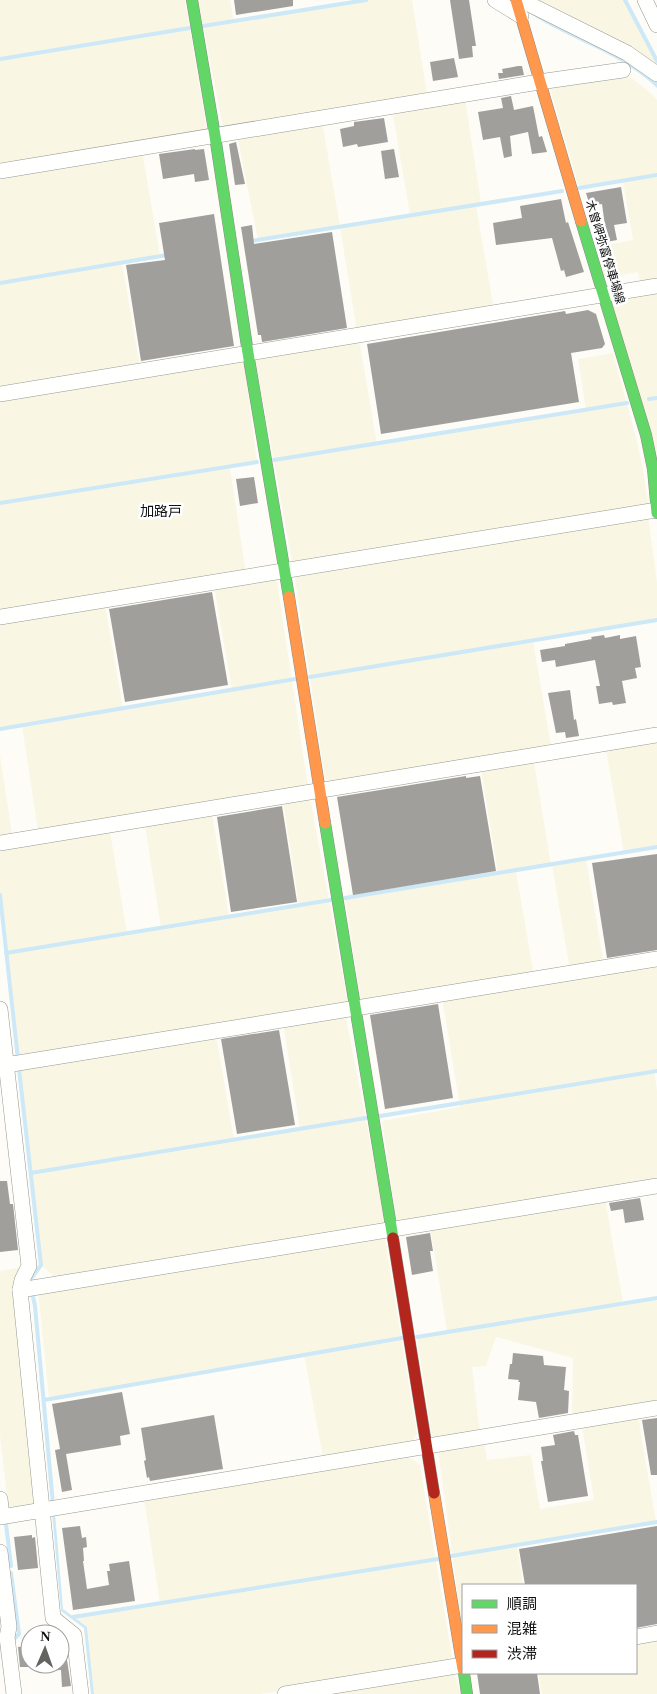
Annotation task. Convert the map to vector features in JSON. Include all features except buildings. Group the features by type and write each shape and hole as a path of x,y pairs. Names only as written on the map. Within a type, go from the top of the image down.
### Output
{"street":[{"path":"192,0 319,790 462,1659"},
{"path":"495,0 627,53 657,74"},
{"name":"木曽岬弥富停車場線","path":"516,0 646,435 653,469 657,511"},
{"path":"644,0 657,25"},
{"path":"0,171 539,82 623,70"},
{"path":"0,394 657,286"},
{"path":"0,617 657,511"},
{"path":"0,843 657,735"},
{"path":"6,1065 657,959"},
{"path":"0,1009 29,1266 22,1280 20,1290 49,1509 52,1618 74,1635 81,1694"},
{"path":"20,1290 657,1186"},
{"path":"0,1499 1,1517 657,1408"},
{"path":"0,1552 14,1694"},
{"path":"637,1637 657,1633"},
{"path":"285,1694 462,1665"},
{"path":"464,1674 467,1694"}],"shaded area":[{"path":"0,0 185,0 207,131 0,168"},
{"path":"198,0 230,0 234,21 366,0 412,0 427,94 224,132"},
{"path":"527,0 625,0 657,61 657,71"},
{"path":"623,72 657,100 657,284 641,286 638,272 604,278 596,247 633,240 623,181 579,188 549,85"},
{"path":"465,98 481,203 476,205 494,310 357,332 340,227 258,240 237,135 322,121 340,226 410,215 392,109"},
{"path":"142,151 160,256 122,263 140,367 0,390 0,174"},
{"path":"657,290 657,463 611,298"},
{"path":"359,338 377,444 586,410 578,359 613,353 636,437 649,508 293,567 256,362 260,356"},
{"path":"237,360 244,363 257,462 230,467 246,574 0,613 0,399"},
{"path":"648,515 657,582 657,620 533,641 551,746 331,783 325,778 294,573"},
{"path":"276,575 308,787 38,830 22,726 0,729 0,621 105,604 123,708 232,690 214,586"},
{"path":"657,740 657,847 624,853 606,749"},
{"path":"0,755 12,834 0,836"},
{"path":"534,762 551,865 516,871 534,976 361,1001 345,898 498,873 481,770"},
{"path":"310,797 348,1004 18,1059 0,895 0,849 110,831 127,933 161,928 145,825 212,813 229,916 299,905 283,801"},
{"path":"586,859 604,964 570,970 552,865"},
{"path":"657,963 657,1071 654,1072 657,1090 657,1182 397,1223 382,1121 460,1107 442,998"},
{"path":"345,1013 386,1223 58,1280 41,1265 19,1069 216,1034 234,1140 300,1129 283,1023"},
{"path":"605,1198 623,1303 657,1298 657,1403 574,1418 572,1411 573,1358 496,1337 486,1366 472,1367 480,1433 437,1440 432,1436 417,1337 447,1331 430,1226"},
{"path":"384,1233 417,1434 410,1443 323,1457 304,1355 49,1399 38,1290"},
{"path":"24,1267 37,1505 8,1507 0,1435 0,1271"},
{"path":"638,1416 656,1522 517,1545 523,1584 462,1584 462,1626 438,1450 484,1442 487,1460 531,1455 540,1509 594,1500 582,1426"},
{"path":"408,1456 420,1465 453,1663 261,1694 94,1694 87,1627 73,1617 160,1603 144,1499"},
{"path":"657,1638 657,1694 542,1694 538,1674 637,1674 637,1641"},
{"path":"453,1671 461,1694 322,1694"}],"water":[{"path":"512,0 544,15 657,78 657,88 641,74 623,63 547,24"},
{"path":"52,1513 55,1513 63,1609 87,1627 94,1694 91,1694 84,1628 61,1611"}],"waterway":[{"path":"203,26 366,0"},
{"path":"625,0 657,61"},
{"path":"0,59 190,28"},
{"path":"579,188 657,175"},
{"path":"251,241 562,191"},
{"path":"0,283 167,255"},
{"path":"649,399 657,398"},
{"path":"274,460 627,403"},
{"path":"0,503 257,462"},
{"path":"310,677 657,620"},
{"path":"0,729 295,679"},
{"path":"345,898 657,847"},
{"path":"0,895 18,1059"},
{"path":"6,953 331,900"},
{"path":"19,1069 41,1265 30,1280 30,1284"},
{"path":"380,1116 657,1071"},
{"path":"31,1173 366,1118"},
{"path":"32,1292 35,1306 53,1504"},
{"path":"417,1337 657,1298"},
{"path":"44,1400 402,1338"},
{"path":"451,1556 657,1522"},
{"path":"6,1524 11,1566"},
{"path":"73,1617 438,1559"},
{"path":"11,1573 19,1634 13,1640 13,1643"}],"traffic: fast":[{"path":"192,0 289,597"},
{"path":"581,221 646,435 653,469 657,513"},
{"path":"325,823 393,1238"},
{"path":"464,1674 467,1694"}],"traffic: slow":[{"path":"516,0 581,221"},
{"path":"289,597 325,823"},
{"path":"434,1493 462,1663"}],"traffic: jam":[{"path":"393,1238 434,1493"}],"district":[{"name":"加路戸","path":"161,511"}]}
